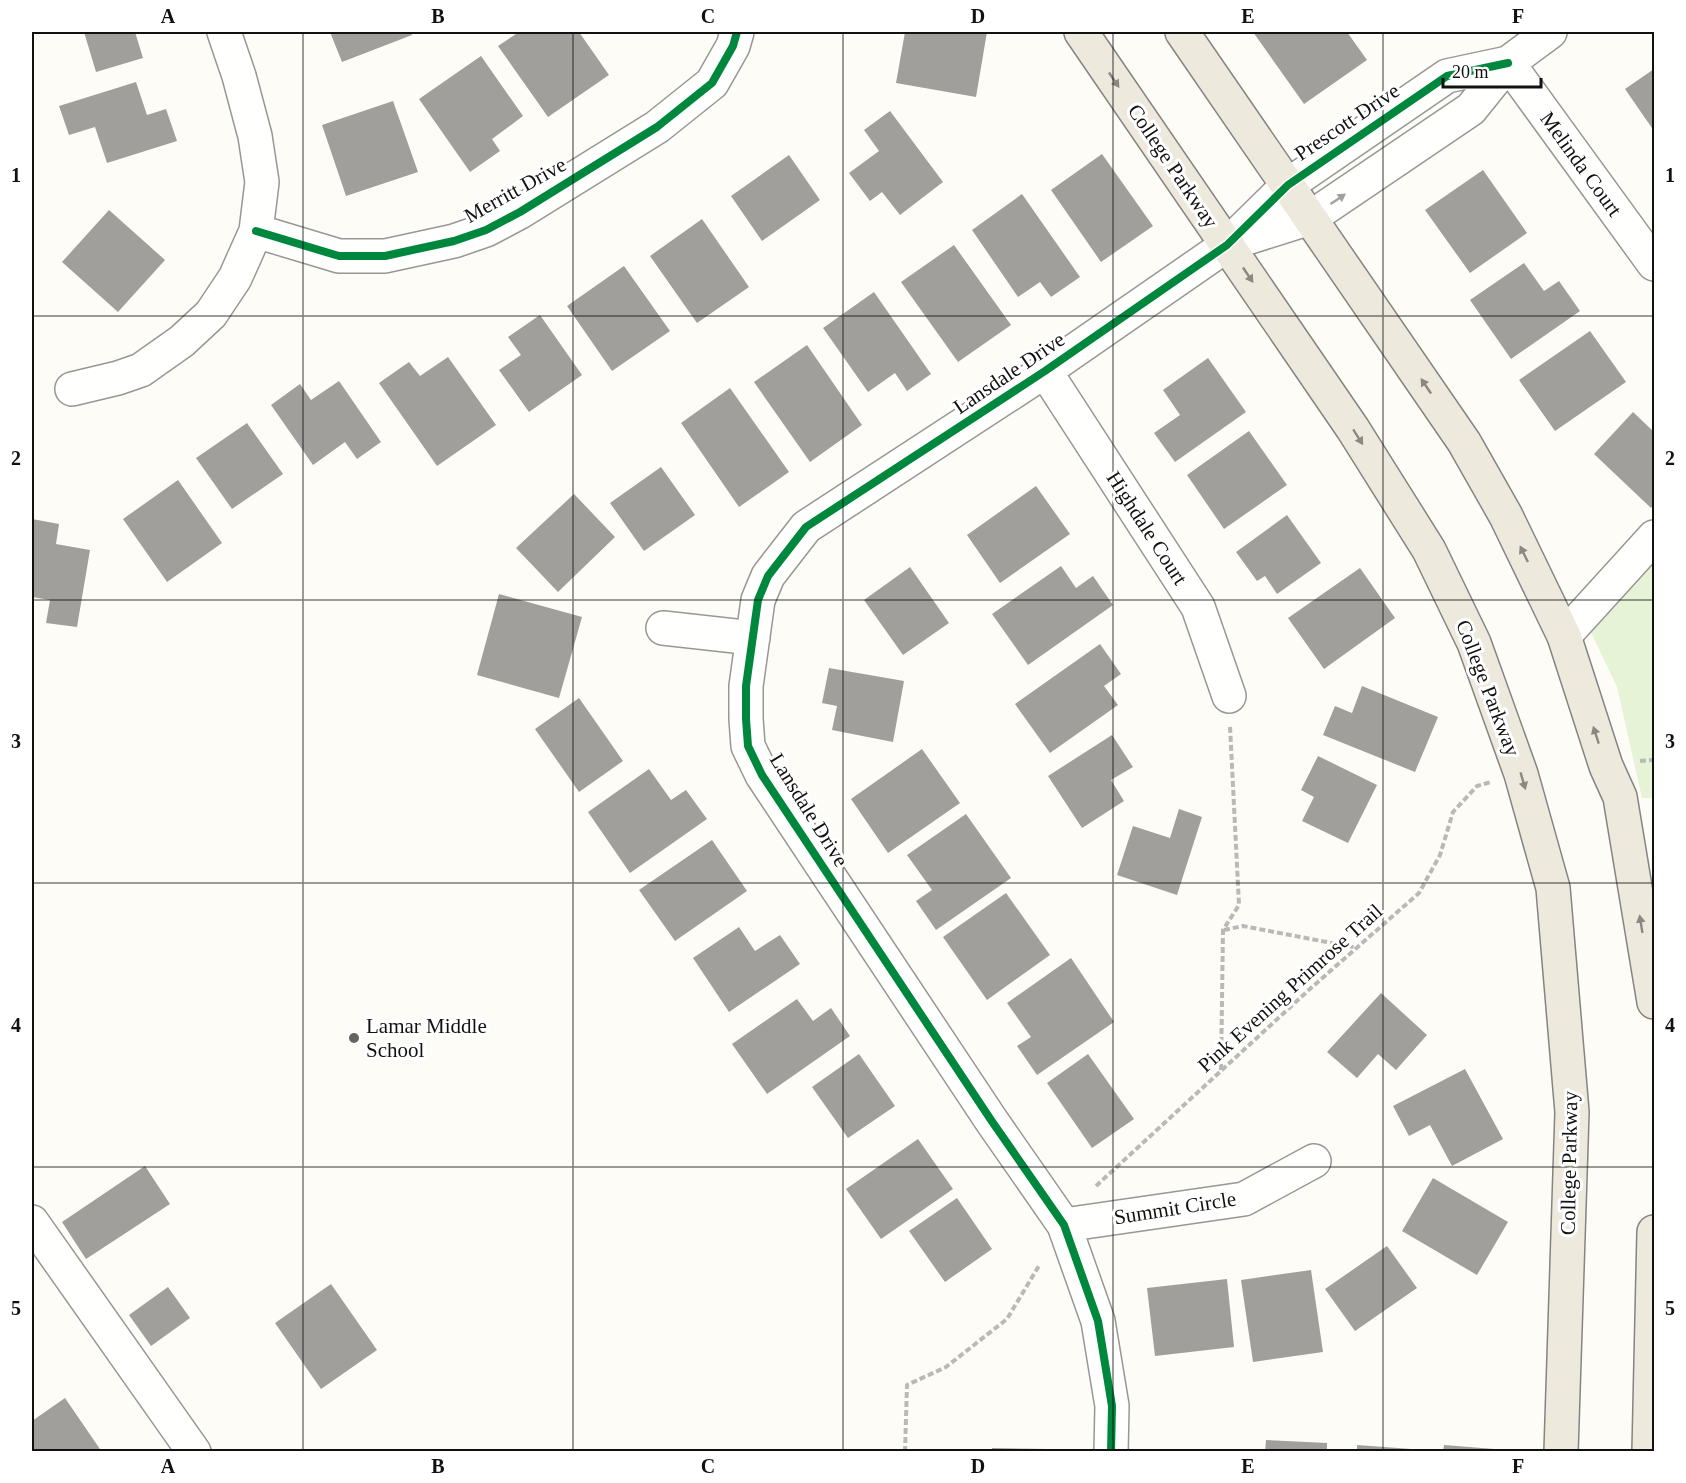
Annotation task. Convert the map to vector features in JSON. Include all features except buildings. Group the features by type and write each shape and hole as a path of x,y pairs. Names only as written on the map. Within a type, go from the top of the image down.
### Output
{"main road":[{"name":"College Parkway","path":"1081,32 1353,429 1429,550 1474,643 1521,774 1553,888 1572,1112 1561,1452"},
{"path":"1182,32 1464,442 1506,516 1564,636 1606,766 1620,797 1654,1002"},
{"path":"1649,1452 1654,1232"}],"street":[{"path":"72,389 141,370 182,341 211,314 235,278 256,231 262,182 255,136 239,76 224,32"},
{"name":"Merritt Drive","path":"256,231 339,255 386,256 454,241 486,230 520,212 657,127 712,83 733,46 736,32"},
{"name":"Prescott Drive","path":"1227,245 1310,218 1471,109 1508,63 1550,32"},
{"name":"Prescott Drive","path":"1227,245 1288,185 1447,76 1508,63"},
{"name":"Melinda Court","path":"1508,63 1654,264"},
{"name":"Lansdale Drive","path":"1111,1452 1112,1406 1098,1321 1064,1225 991,1120 762,775 748,746 746,686 758,600 768,576 806,528 1045,371 1227,245"},
{"name":"Highdale Court","path":"1045,371 1198,607 1229,696"},
{"path":"1564,636 1654,537"},
{"path":"663,628 753,638"},
{"name":"Summit Circle","path":"1064,1225 1244,1198 1314,1161"},
{"path":"32,1221 194,1452"}],"path":[{"path":"1221,1070 1223,930 1239,905 1229,696"},
{"path":"1223,930 1244,926 1358,948"},
{"path":"904,1452 907,1385 946,1367 1007,1319 1040,1264"}],"green space":[{"path":"1654,524 1654,798 1642,798 1617,687 1578,605"}],"cycle path":[{"path":"256,231 339,256 385,256 454,241 486,230 520,212 657,127 712,83 733,46 737,32"},
{"path":"1111,1452 1112,1406 1098,1321 1064,1225 991,1120 762,775 748,746 746,686 758,600 768,576 806,527 1045,371 1227,245 1288,185 1447,76 1508,63"}],"place":[{"name":"Lamar Middle School","path":"354,1038"}]}
